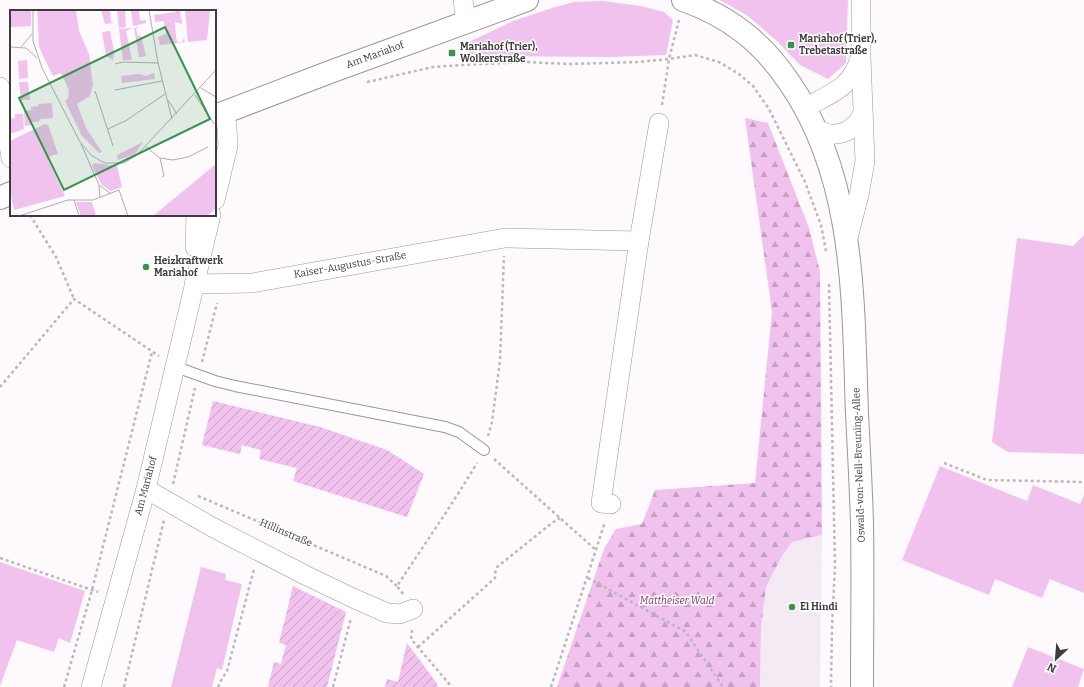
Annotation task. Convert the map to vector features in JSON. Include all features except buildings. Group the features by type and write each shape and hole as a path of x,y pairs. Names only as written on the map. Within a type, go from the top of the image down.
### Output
{"street":[{"path":"462,0 466,22"},
{"name":"Am Mariahof","path":"216,196 228,146 228,128 220,114 323,74 527,0"},
{"path":"684,0 717,15 750,36 776,64 806,107"},
{"name":"Oswald-von-Nell-Breuning-Allee","path":"846,244 859,195 864,160 861,0"},
{"name":"Oswald-von-Nell-Breuning-Allee","path":"861,57 858,67 846,84 806,107 825,151 838,191 846,244 854,325 862,522 862,687"},
{"path":"0,87 10,152"},
{"path":"816,128 826,133 842,133 852,128 863,113"},
{"path":"611,504 601,502 639,241 659,123"},
{"path":"0,198 10,193"},
{"name":"Am Mariahof","path":"194,284 196,216"},
{"name":"Am Mariahof","path":"91,687 146,489 211,216"},
{"name":"Kaiser-Augustus-Straße","path":"194,284 252,283 505,238 639,241"},
{"path":"146,489 212,526 355,599 387,613 400,614 414,609"}],"lane":[{"path":"176,367 215,381 235,386 445,427 459,432 484,450"}],"path":[{"path":"659,123 669,59 684,0"},
{"path":"365,82 433,67 526,62 570,64 638,62 695,55 719,62 739,74 753,86 769,109 804,182 821,224 826,254"},
{"path":"31,216 56,257 74,299 176,367"},
{"path":"397,586 430,534 460,492 484,450 492,422 500,360 505,238"},
{"path":"829,277 835,566 831,687"},
{"path":"0,387 74,299"},
{"path":"172,490 198,374 217,299"},
{"path":"64,687 92,590 152,352"},
{"path":"484,450 597,551"},
{"path":"944,463 987,480 1084,482"},
{"name":"Hillinstraße","path":"195,494 386,576 397,586 414,609"},
{"path":"551,687 597,551 611,504"},
{"path":"124,687 165,516"},
{"path":"418,647 495,578 497,567 560,518"},
{"path":"218,687 227,671 259,550"},
{"path":"0,558 116,598"},
{"path":"588,578 686,632 723,687"},
{"path":"333,687 355,599"},
{"path":"414,609 411,639 451,686 450,687"}],"shaded area":[{"name":"El Hindi","path":"822,535 820,687 760,687 761,628 766,587 782,556 792,542"}],"green space":[{"path":"720,0 848,0 846,63 828,79 800,65 778,42 748,16"},
{"path":"603,1 641,6 664,12 673,20 666,55 612,57 469,56 467,43 513,21 574,2"},
{"name":"Mattheiser Wald","path":"745,118 768,123 809,228 820,272 822,535 792,542 782,556 766,587 761,628 760,687 557,687 604,549 616,529 642,524 655,490 755,483 772,312"},
{"path":"1084,235 1084,454 1008,452 992,442 1017,238 1073,246"},
{"path":"213,401 320,427 387,450 424,474 407,517 293,481 297,468 259,459 261,450 242,445 240,454 202,445"},
{"path":"940,466 1027,501 1033,485 1080,504 1084,495 1084,593 1050,579 1042,598 995,579 989,595 902,560"},
{"path":"0,562 85,591 70,643 59,638 54,652 17,640 0,686"},
{"path":"201,567 226,574 225,580 242,584 222,670 217,668 212,687 171,687"},
{"path":"293,586 346,612 327,687 268,687 274,662 281,664 286,645 279,643"},
{"path":"407,643 438,685 437,687 385,687 387,679 398,682"},
{"path":"1028,647 1084,669 1078,687 1012,687"}],"place":[{"name":"Mariahof (Trier), Trebetastraße","path":"791,45"},
{"name":"Mariahof (Trier), Wolkerstraße","path":"452,53"},
{"name":"Heizkraftwerk Mariahof","path":"146,267"},
{"name":"El Hindi","path":"792,607"}]}
